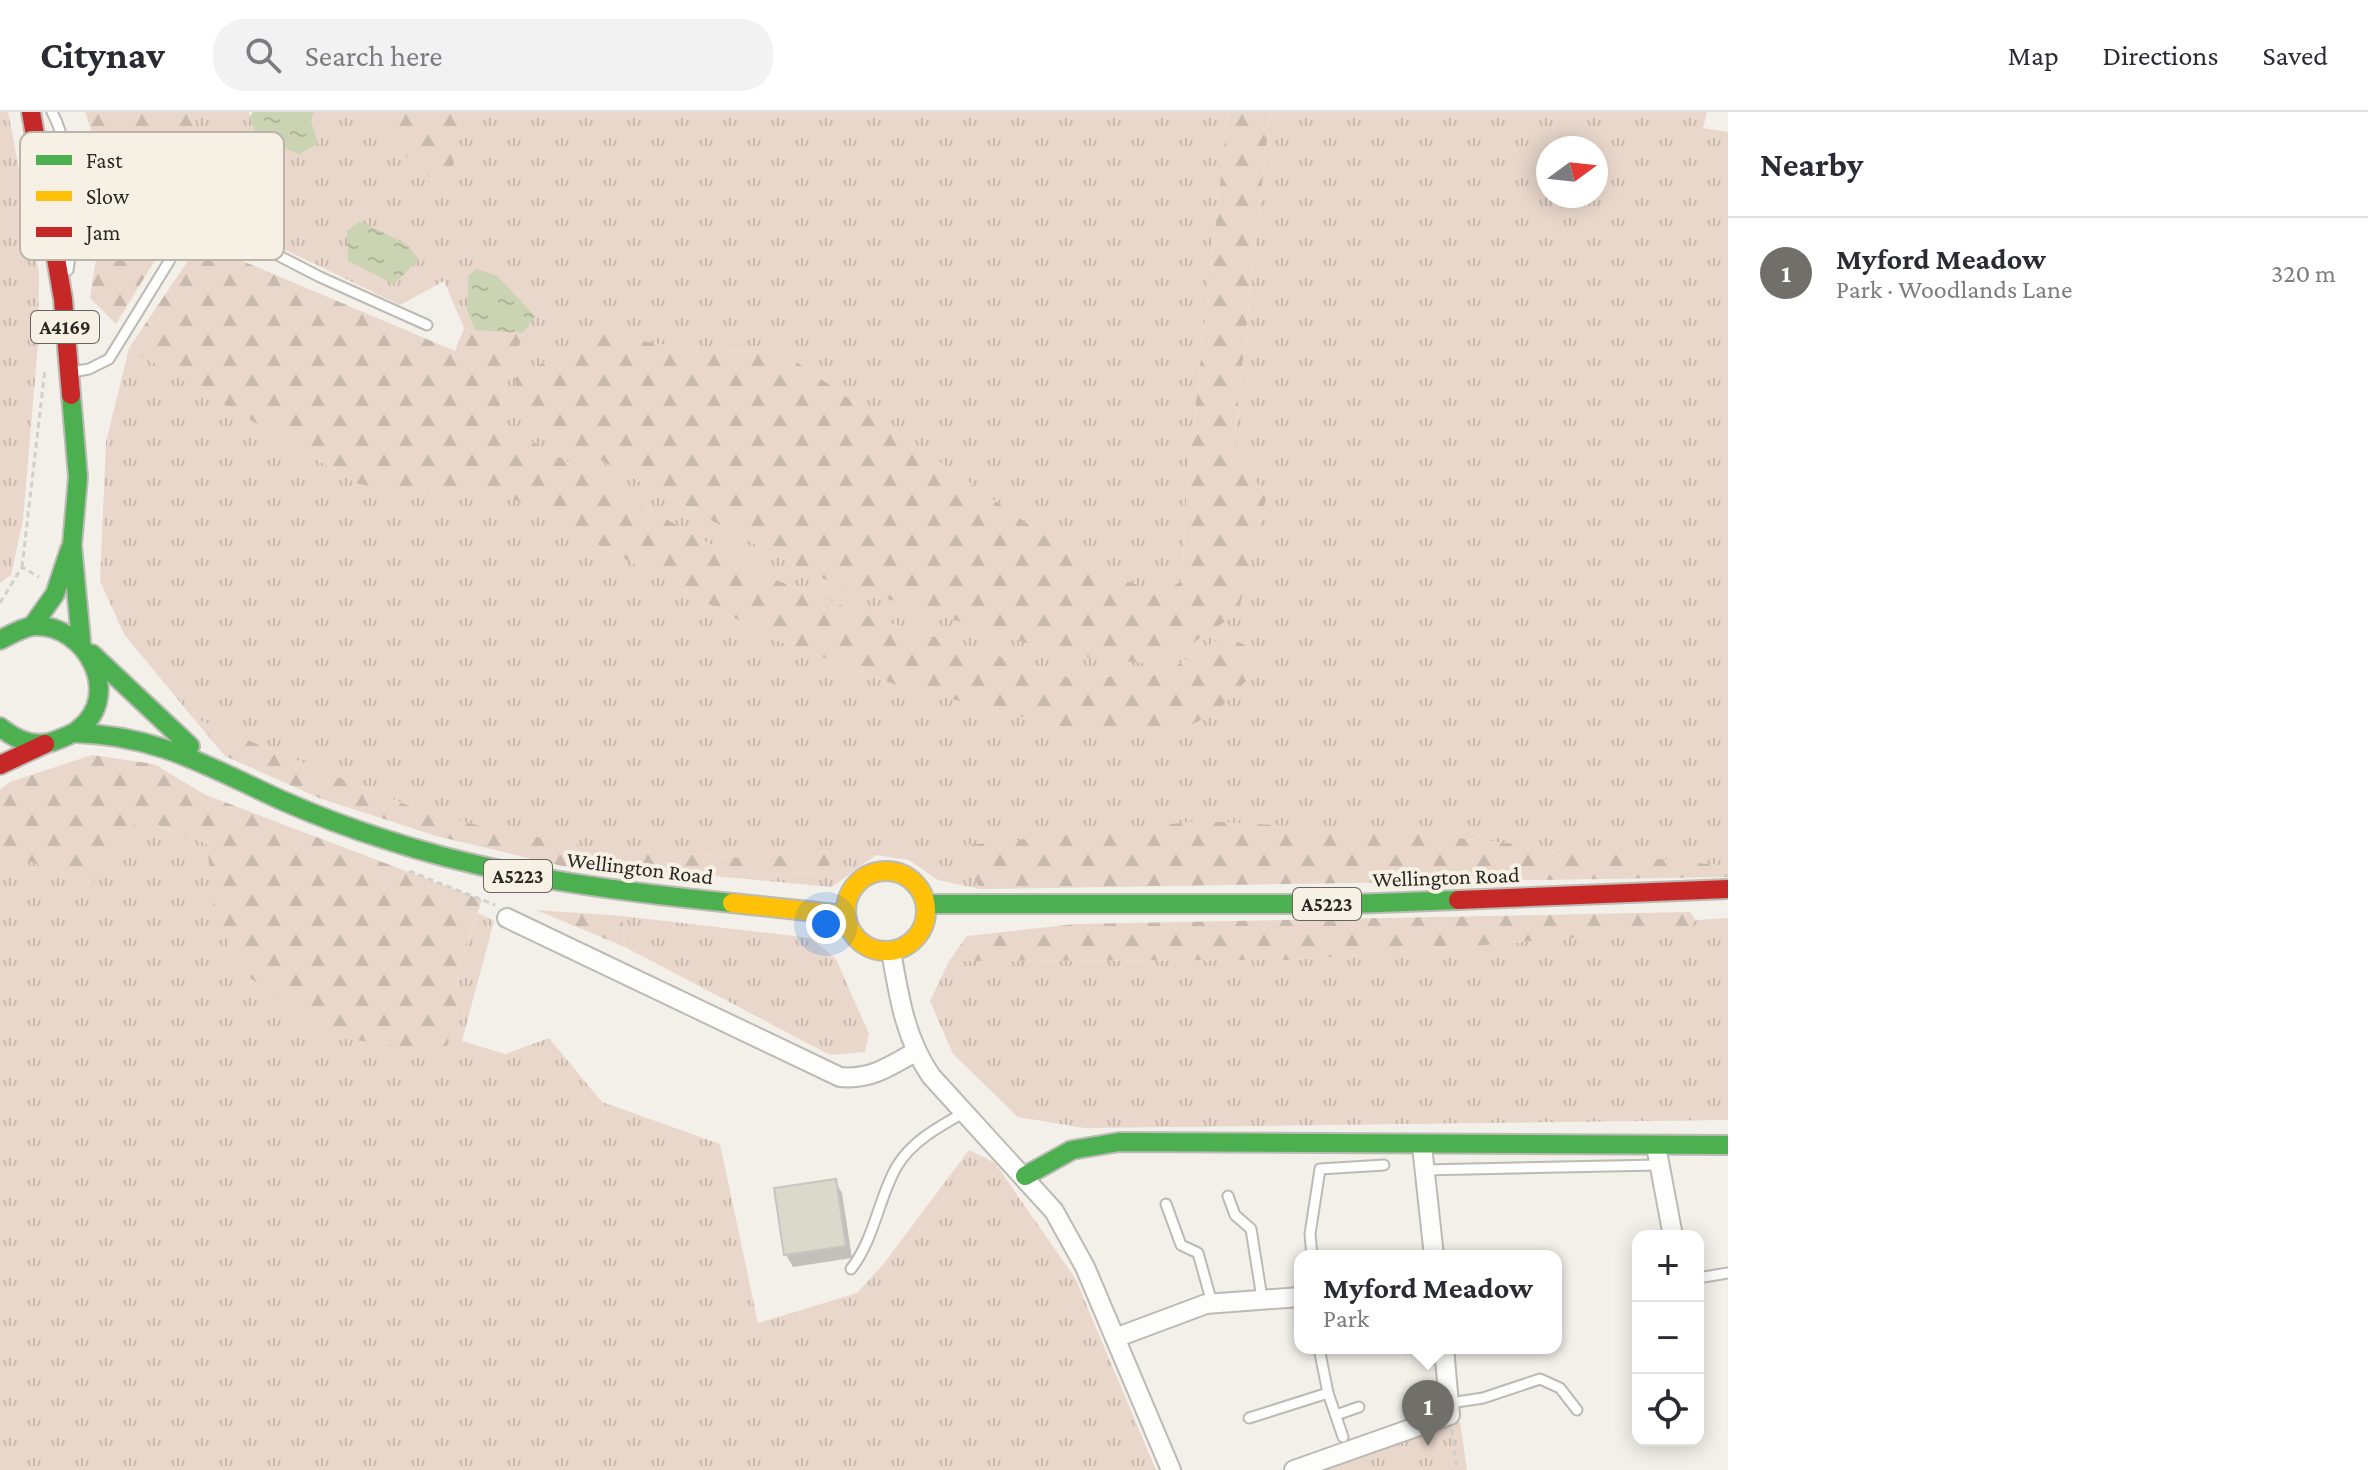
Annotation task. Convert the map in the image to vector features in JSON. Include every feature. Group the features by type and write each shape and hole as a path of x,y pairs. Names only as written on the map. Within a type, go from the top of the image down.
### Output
{"main road":[{"name":"A4169","path":"31,112 34,132"},
{"name":"A4169","path":"56,260 63,299 78,477 72,545 86,647"},
{"name":"A4169","path":"17,626 55,594 72,545"},
{"path":"0,640 17,626 58,628 86,647 100,688 88,721 75,733 0,765"},
{"name":"Wellington Road","path":"86,647 165,726 209,762"},
{"path":"0,727 27,743 46,744"},
{"name":"Wellington Road","path":"75,733 126,734 155,741 209,762 279,799 373,835 504,873 638,895 845,915"},
{"path":"874,872 901,873 913,880 926,904 922,930 914,940 891,951 878,951 856,938 845,915 852,889 874,872"},
{"name":"Wellington Road","path":"926,904 1351,904 1728,889"},
{"path":"1025,1176 1056,1156 1093,1144 1728,1145"}],"street":[{"path":"507,918 840,1077 858,1079 880,1072 915,1052"},
{"path":"891,951 904,1022 915,1052 931,1076 1054,1211 1085,1267 1171,1470"},
{"path":"1422,1146 1433,1250"},
{"path":"1656,1146 1672,1230"},
{"path":"1115,1338 1212,1303 1294,1297"},
{"path":"1294,1470 1450,1409 1437,1354"}],"lane":[{"path":"52,112 57,132"},
{"path":"284,258 427,325"},
{"path":"63,299 70,260"},
{"path":"68,363 89,369 109,359 170,260"},
{"path":"851,1269 865,1251 898,1165 926,1135 965,1112"},
{"path":"1311,1250 1310,1234 1320,1169 1384,1165"},
{"path":"1424,1170 1658,1165"},
{"path":"1228,1196 1235,1215 1251,1229 1262,1298"},
{"path":"1166,1204 1181,1245 1198,1253 1212,1303"},
{"path":"1704,1277 1728,1273"},
{"path":"1320,1354 1328,1393 1343,1437"},
{"path":"1450,1409 1540,1379 1560,1388 1577,1410"},
{"path":"1249,1418 1328,1393"},
{"path":"1336,1415 1359,1407"}],"path":[{"path":"22,567 46,366 68,363"},
{"path":"1450,1409 1457,1470"}],"green space":[{"path":"0,112 8,112 20,175 20,260 36,260 39,274 38,344 23,520 11,575 0,583"},
{"path":"85,112 197,112 191,132 92,132"},
{"path":"197,112 249,112 249,117 311,121 314,112 374,112 400,151 448,193 461,112 1228,112 1188,475 1182,580 1163,594 1091,568 781,351 699,352 599,332 519,416 812,575 1159,665 1266,499 1234,442 1270,112 1707,112 1703,128 1728,132 1728,866 1391,831 958,847 980,889 938,880 909,860 876,855 832,887 703,875 824,872 831,852 746,858 591,848 434,816 193,718 124,634 100,581 106,442 129,348 358,484 416,495 502,493 776,640 899,686 1063,727 1246,681 1263,655 1226,635 1163,674 1071,678 883,621 763,575 535,443 493,426 523,333 534,316 468,276 467,311 475,330 464,328 444,281 400,305 284,249 284,132 191,132"},
{"path":"374,112 461,112 449,194 400,151"},
{"path":"1228,112 1270,112 1234,441 1266,499 1238,613 1159,665 1061,654 812,575 519,416 515,378 599,332 699,352 781,351 1091,568 1163,594 1182,580 1188,475"},
{"path":"96,260 155,260 116,324 90,298"},
{"path":"189,260 240,260 455,351 464,328 523,333 493,426 535,443 763,575 883,621 1071,678 1163,674 1226,635 1263,655 1246,681 1217,711 1182,730 1063,727 899,686 776,640 502,493 416,495 358,484 129,348"},
{"path":"193,718 434,816 591,848 746,858 831,852 830,864 824,872 703,875 562,866 436,836 319,798 225,756"},
{"path":"92,755 154,764 206,795 482,900 458,971 456,1017 443,1053 329,1036 241,971 214,913 207,844 141,818 107,855 93,884 0,851 0,790 10,782"},
{"path":"141,818 208,844 214,913 329,1036 443,1052 456,1017 458,971 478,913 494,921 462,1041 505,1054 549,1038 602,1102 720,1144 758,1323 857,1293 882,1266 969,1150 995,1163 1075,1278 1156,1470 0,1470 0,851 93,884 106,855"},
{"path":"1200,821 1391,831 1728,866 1728,877 980,889 957,846"},
{"path":"536,910 622,916 625,947"},
{"path":"1690,912 1696,920 1687,929 1294,960 949,961 967,936 1076,924"},
{"path":"622,916 811,938 836,959 869,1034 865,1052 830,1055 625,947"},
{"path":"1728,918 1728,1120 1085,1128 1018,1117 953,1054 930,1001 949,961 1294,960 1686,929 1696,920"},
{"path":"1460,1422 1467,1470 1326,1470"}],"water":[{"path":"253,112 314,112 311,121 318,144 299,154 284,148 284,132 255,132 249,117"},
{"path":"360,221 406,244 419,259 394,284 348,261 347,231"},
{"path":"477,269 497,276 535,316 523,333 475,330 467,311 468,276"}],"building":[{"path":"836,1179 846,1246 784,1255 774,1188"}],"traffic: fast":[{"path":"71,395 78,477 72,545 81,640"},
{"path":"33,625 55,594 70,549"},
{"path":"0,640 34,626 52,628 69,636 83,648 98,680 98,698 92,714 69,735 42,744 27,742 0,727"},
{"path":"92,654 190,746"},
{"path":"75,733 104,735 157,746 319,816 426,852 556,880 732,903"},
{"path":"926,904 1351,904 1458,900"},
{"path":"1025,1176 1072,1150 1119,1142 1728,1145"}],"traffic: slow":[{"path":"878,871 894,871 915,882 926,903 926,911 926,919 915,940 894,951 878,951 864,945 852,933 846,919 846,903 852,889 864,877 878,871"},
{"path":"732,903 845,915"}],"traffic: jam":[{"path":"31,112 34,132"},
{"path":"56,260 63,299 71,395"},
{"path":"0,765 45,744"},
{"path":"1458,900 1728,889"}],"place":[{"name":"Myford Meadow","path":"1428,1446"}]}
